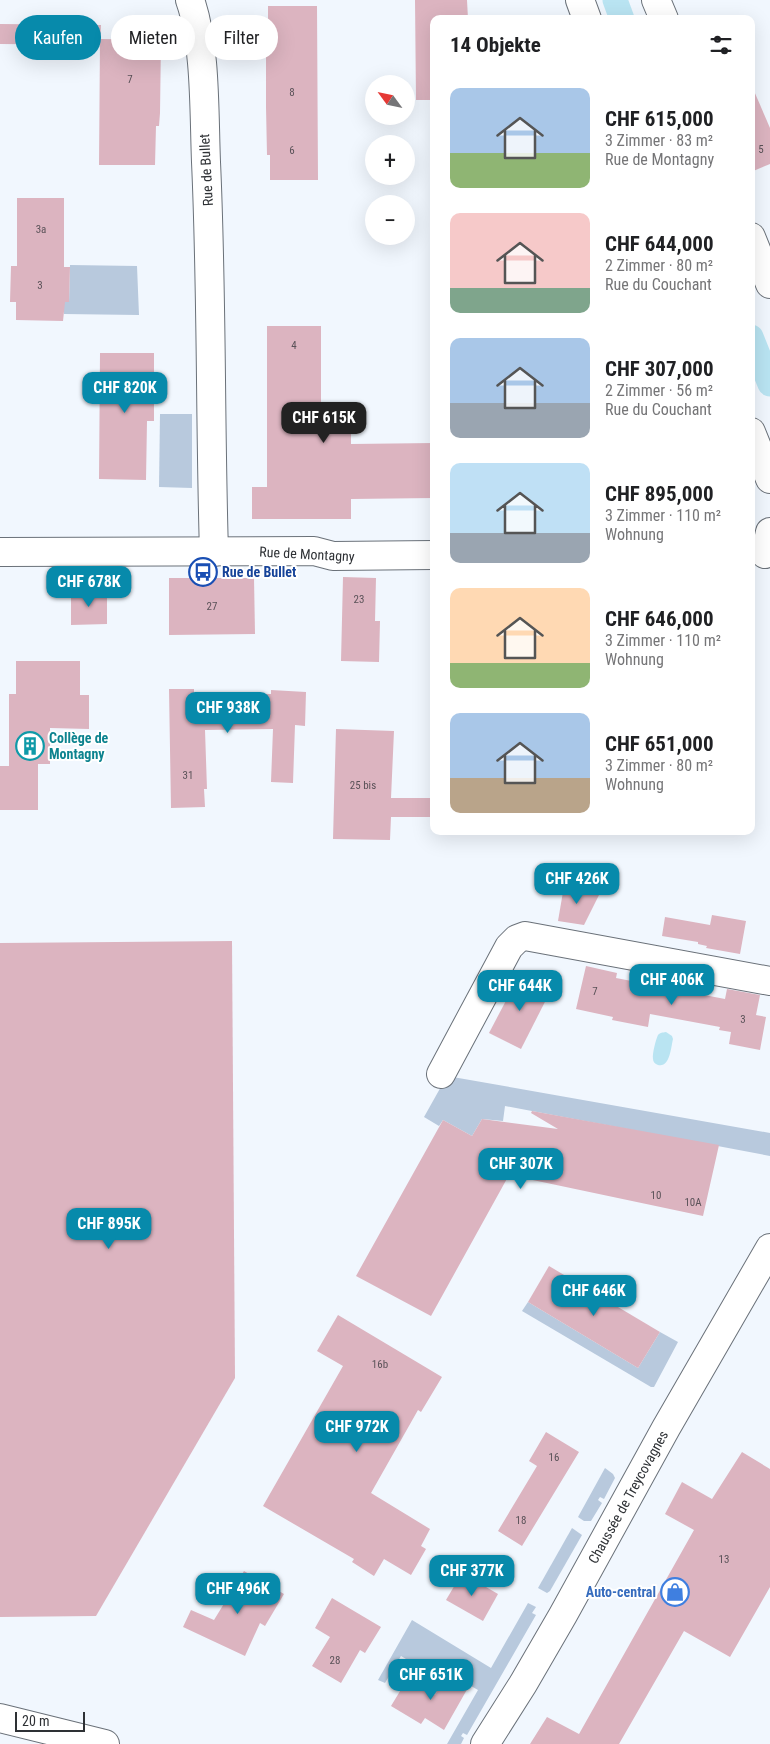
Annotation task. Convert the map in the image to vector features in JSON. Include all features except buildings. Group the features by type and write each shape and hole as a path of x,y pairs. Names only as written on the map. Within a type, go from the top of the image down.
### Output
{"main road":[{"name":"Rue de Bullet","path":"190,0 196,16 201,64 209,231 214,552"},
{"path":"580,0 586,15"},
{"path":"656,0 662,15"},
{"path":"755,247 770,284"},
{"path":"755,442 770,479"},
{"name":"Rue de Montagny","path":"0,552 314,551 333,556 430,556"},
{"path":"441,1074 509,947 517,939 525,936 770,981"},
{"name":"Chaussée de Treycovagnes","path":"486,1744 564,1615 666,1428 770,1248"},
{"path":"0,1718 105,1744"}],"shaded area":[{"path":"70,265 137,266 139,315 64,314 64,302 69,302"},
{"path":"160,414 192,414 192,488 159,487"},
{"path":"666,1032 673,1039 671,1052 665,1063 658,1065 653,1060 654,1047 658,1035"},
{"path":"447,1076 770,1133 770,1156 505,1106 503,1121 482,1119 472,1136 443,1120 439,1126 424,1117"},
{"path":"528,1302 638,1368 660,1332 678,1342 654,1387 651,1387 522,1311"},
{"path":"605,1468 615,1478 604,1499 600,1497 598,1500 602,1503 591,1521 584,1521 578,1517"},
{"path":"572,1528 582,1535 550,1591 547,1593 538,1588"},
{"path":"528,1603 536,1607 532,1613 536,1615 467,1735 463,1733 461,1736 464,1738 461,1744 447,1744 478,1690 448,1673 435,1695 408,1678 416,1665 401,1656 385,1683 378,1680 412,1620 491,1668"}],"waterway":[{"path":"615,0 621,15"},
{"path":"755,347 770,384"}],"place":[{"name":"Rue de Bullet","path":"203,572"},
{"name":"Collège de Montagny","path":"30,746"},
{"name":"Auto-central","path":"675,1592"}]}
